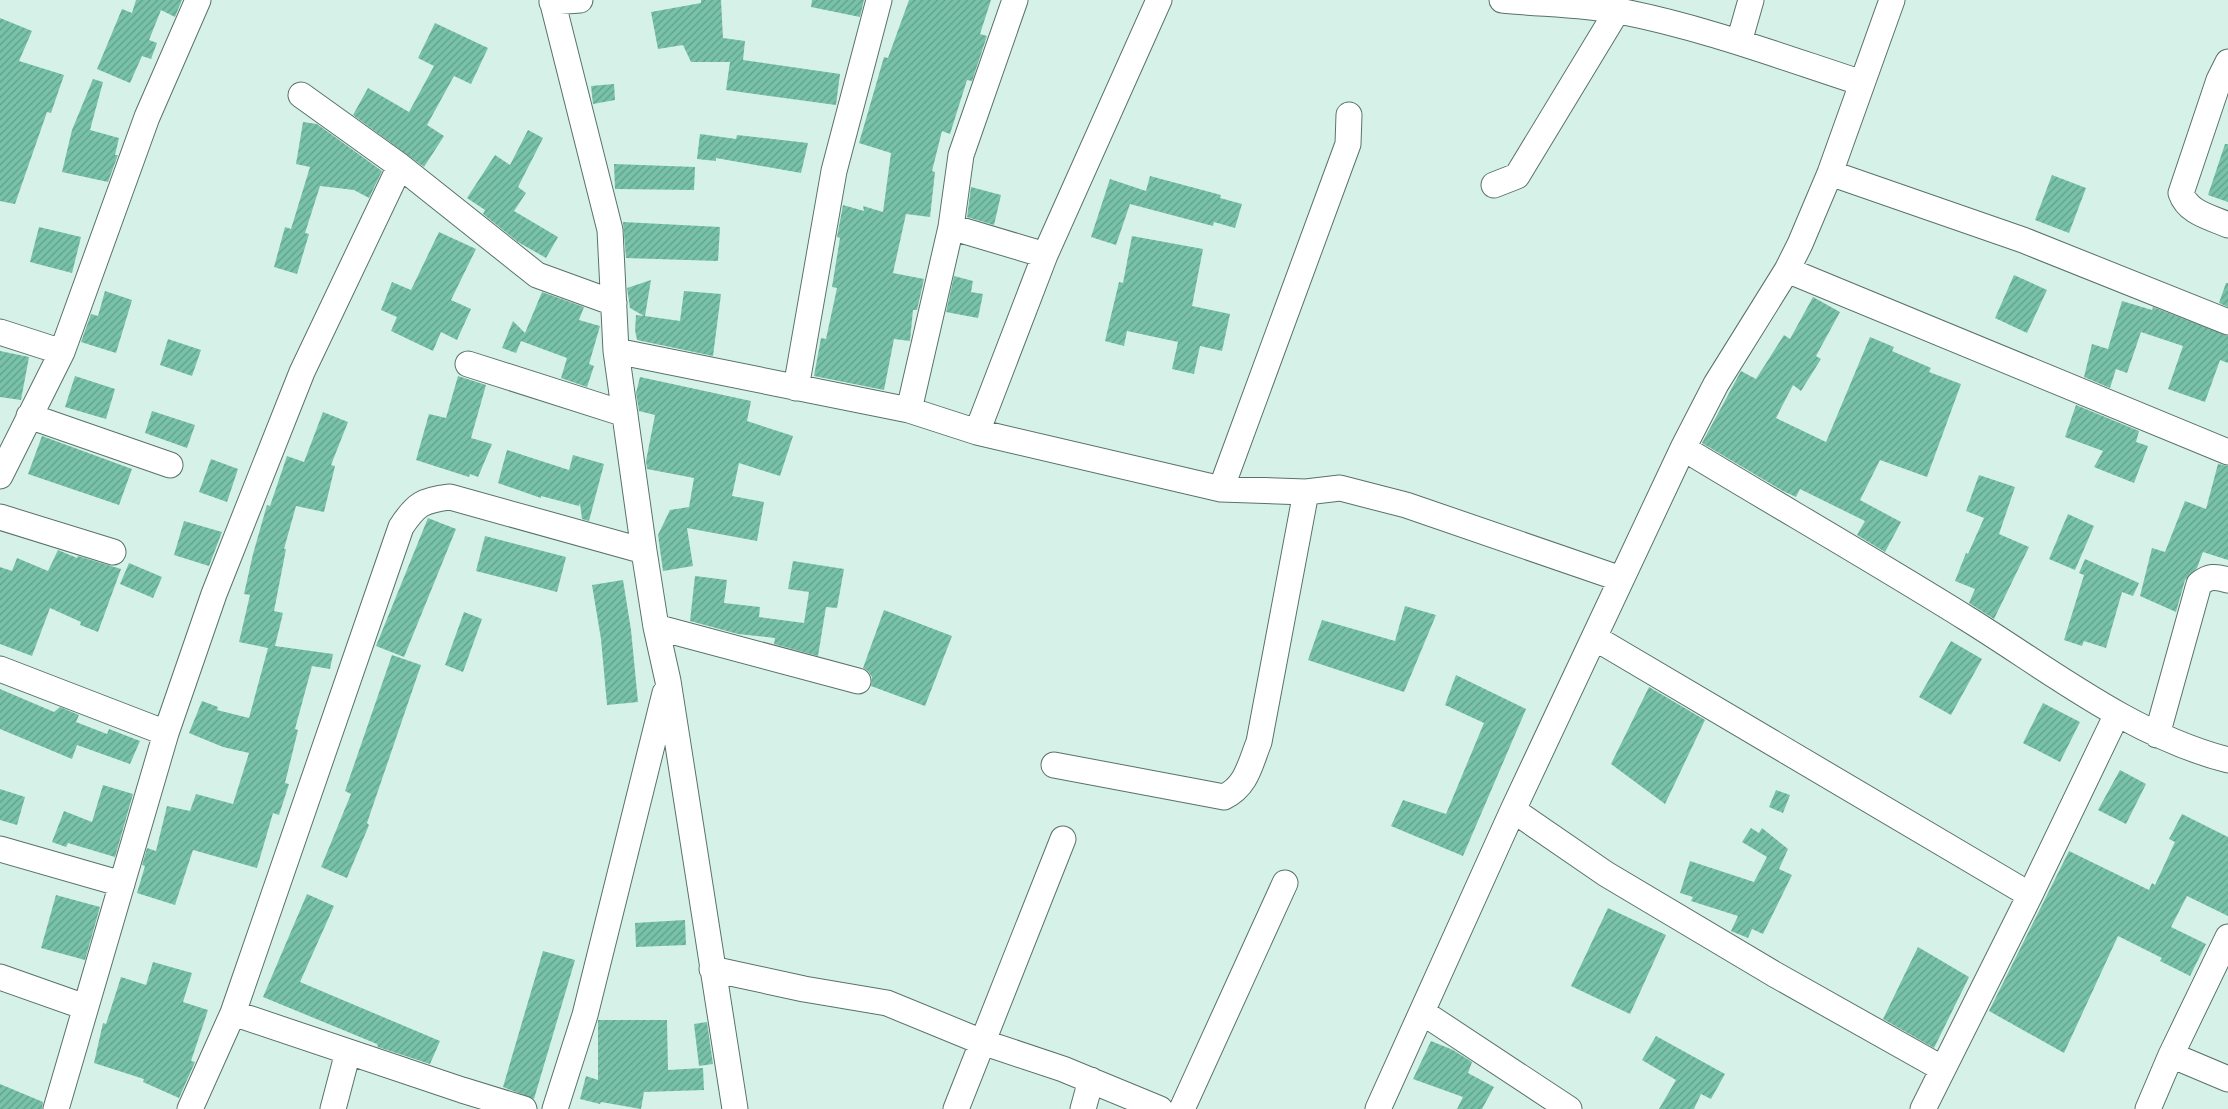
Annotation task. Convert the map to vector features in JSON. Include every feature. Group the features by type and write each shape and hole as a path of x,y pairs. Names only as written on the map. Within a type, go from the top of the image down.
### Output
{"street":[{"path":"0,476 62,352 147,118 198,0"},
{"path":"580,0 552,1 610,230 616,351 644,551 656,627 668,681 735,1109"},
{"path":"796,388 834,171 879,0"},
{"path":"909,410 951,227 961,155 1015,0"},
{"path":"977,432 1046,254 1159,0"},
{"path":"1502,0 1617,11 1739,42 1862,83"},
{"path":"1739,42 1751,0"},
{"path":"1378,1109 1513,810 1683,448 1716,384 1787,270 1830,173 1892,0"},
{"path":"1494,185 1517,176 1617,11"},
{"path":"2228,62 2219,80 2181,193 2185,203 2194,210 2228,225"},
{"path":"301,95 400,166 537,276 614,303"},
{"path":"1222,489 1348,144 1349,115"},
{"path":"56,1109 166,733 214,594 302,372 400,166"},
{"path":"1830,173 2023,240 2228,322"},
{"path":"951,227 1046,254"},
{"path":"1787,270 2228,452"},
{"path":"0,332 62,352"},
{"path":"616,351 909,410 977,432 1222,489 1306,492 1340,488 1406,505 1621,579"},
{"path":"468,364 625,414"},
{"path":"29,416 170,465"},
{"path":"1683,448 1965,617 2117,714 2157,735 2228,760"},
{"path":"1054,765 1224,797 1236,791 1244,780 1259,742 1306,492"},
{"path":"190,1109 233,1013 401,527 412,510 430,499 450,497 644,551"},
{"path":"0,516 113,552"},
{"path":"2157,735 2198,584 2208,577 2228,580"},
{"path":"656,627 858,681"},
{"path":"1595,638 2030,896"},
{"path":"0,669 166,733"},
{"path":"555,1109 585,1015 668,681"},
{"path":"1923,1109 2030,896 2117,714"},
{"path":"1513,810 1606,874 1774,974 1943,1070"},
{"path":"956,1109 1063,838"},
{"path":"0,849 122,884"},
{"path":"1182,1109 1285,883"},
{"path":"2148,1109 2171,1055 2228,937"},
{"path":"712,969 804,989 888,1003 982,1042 1090,1080 1160,1109"},
{"path":"0,977 85,1006"},
{"path":"1422,1012 1569,1109"},
{"path":"233,1013 524,1109"},
{"path":"333,1109 348,1052"},
{"path":"2171,1055 2228,1079"},
{"path":"1083,1109 1090,1080"}],"building":[{"path":"136,0 182,0 175,17 161,10 149,40 157,43 151,59 142,56 130,83 97,69 122,9 132,13"},
{"path":"701,0 721,0 723,38 745,41 743,60 840,74 836,105 726,90 730,62 691,62 683,45 658,49 651,12 701,3"},
{"path":"812,0 864,0 860,17 811,7"},
{"path":"909,0 991,0 980,34 987,36 972,81 967,80 950,134 942,131 932,171 935,172 930,217 906,214 893,273 924,279 917,310 913,310 910,341 894,339 884,390 814,376 821,338 826,339 837,288 832,287 840,238 837,237 843,205 864,211 863,206 883,212 891,153 859,143 884,57 888,58"},
{"path":"0,18 32,31 19,61 64,75 51,113 47,112 15,204 0,201"},
{"path":"435,23 488,48 471,84 454,76 427,125 444,136 424,167 353,115 368,88 409,112 434,66 418,58"},
{"path":"93,79 103,82 90,130 119,138 115,155 118,155 108,182 62,172 72,130"},
{"path":"614,84 615,100 593,104 591,86"},
{"path":"303,122 317,124 382,171 369,198 354,190 320,186 305,233 309,234 297,274 274,267 285,227 291,229 310,167 296,164"},
{"path":"528,130 543,138 518,187 526,193 514,211 558,237 546,258 518,242 483,214 485,210 467,198 495,155 510,165"},
{"path":"700,134 736,139 737,135 808,143 801,173 716,158 716,161 697,159"},
{"path":"2225,144 2228,144 2228,202 2208,195"},
{"path":"614,164 695,167 694,190 615,189"},
{"path":"2052,175 2086,188 2069,233 2035,220"},
{"path":"1150,176 1221,195 1220,198 1242,204 1235,228 1214,222 1213,226 1130,204 1116,245 1091,237 1110,179 1146,191"},
{"path":"971,187 1001,195 994,225 967,217"},
{"path":"623,222 720,227 718,261 626,258"},
{"path":"39,227 81,237 72,273 30,262"},
{"path":"439,232 476,249 451,300 471,309 457,340 441,332 433,351 391,331 397,317 381,310 392,282 411,290"},
{"path":"1132,236 1203,249 1192,306 1230,314 1222,351 1200,346 1194,374 1172,369 1178,342 1127,331 1124,346 1105,341 1119,282 1123,283"},
{"path":"2014,275 2047,290 2027,333 1995,318"},
{"path":"954,276 973,281 971,292 983,294 978,318 946,312"},
{"path":"651,280 645,316 680,321 684,291 721,294 713,356 637,340 635,330 636,315 644,316 630,308 627,288"},
{"path":"2226,283 2228,283 2228,307 2219,303"},
{"path":"105,291 132,300 116,353 81,342 91,314 98,316"},
{"path":"542,292 584,307 579,320 600,326 589,364 594,366 587,387 561,378 567,358 521,341 516,353 502,348 513,321 525,333"},
{"path":"1813,297 1840,312 1816,356 1821,359 1801,391 1793,385 1776,418 1826,442 1870,337 1894,347 1892,351 1931,368 1929,372 1961,384 1927,477 1880,460 1860,500 1901,522 1885,552 1857,535 1865,521 1800,489 1796,497 1783,491 1702,443 1741,371 1756,379 1784,335 1790,339"},
{"path":"2122,301 2152,310 2153,307 2228,336 2228,363 2220,360 2205,402 2168,389 2183,346 2141,332 2127,373 2116,369 2110,388 2084,377 2092,344 2108,349"},
{"path":"168,339 201,350 192,376 160,365"},
{"path":"0,351 29,357 21,400 0,397"},
{"path":"75,376 115,389 106,419 65,407"},
{"path":"458,376 486,385 471,438 492,444 478,477 470,474 469,477 416,460 429,414 446,418"},
{"path":"640,377 751,401 747,421 793,436 780,476 739,463 732,496 764,502 757,541 687,528 693,566 663,571 658,535 670,510 689,507 694,478 647,469 646,461 655,415 639,411 636,393"},
{"path":"2076,405 2139,431 2136,442 2148,446 2134,483 2094,467 2103,451 2065,437"},
{"path":"152,411 195,425 187,448 145,433"},
{"path":"323,412 348,422 331,465 335,466 324,512 296,506 284,549 286,549 274,611 283,613 275,646 333,654 330,669 312,666 295,729 298,730 285,783 289,784 279,815 273,813 257,868 193,850 175,905 137,893 145,866 142,865 147,848 156,851 167,806 190,811 196,794 233,804 249,753 223,747 189,733 202,701 218,707 217,710 249,718 268,648 239,642 250,595 244,594 253,554 267,505 270,506 287,456 304,462"},
{"path":"42,436 132,469 119,505 28,474"},
{"path":"507,450 569,470 573,455 604,464 589,521 582,519 580,503 579,506 541,496 541,498 498,483"},
{"path":"211,459 238,469 227,502 199,492"},
{"path":"2218,464 2228,466 2228,560 2203,552 2197,568 2185,580 2176,612 2140,596 2152,548 2165,552 2185,501 2206,509"},
{"path":"1979,475 2015,487 1999,534 2029,547 1994,619 1969,603 1975,589 1955,581 1966,553 1968,554 1984,518 1966,511"},
{"path":"2068,514 2094,526 2075,570 2049,559"},
{"path":"428,518 456,529 404,657 376,646"},
{"path":"184,521 222,532 209,566 174,555"},
{"path":"485,536 566,557 557,592 476,571"},
{"path":"58,550 77,558 78,556 121,569 98,632 80,625 81,622 50,608 32,656 0,644 0,567 12,571 17,558 48,571"},
{"path":"2085,559 2139,583 2133,596 2122,592 2106,648 2084,641 2082,646 2064,640 2084,575 2079,573"},
{"path":"793,561 844,569 837,608 826,607 818,656 774,644 775,638 738,634 690,621 695,576 727,580 724,603 760,607 759,617 804,623 809,592 788,589"},
{"path":"129,563 162,577 153,598 120,584"},
{"path":"623,580 631,630 638,702 607,705 601,639 592,585"},
{"path":"1405,606 1436,615 1404,692 1308,660 1322,620 1395,641"},
{"path":"884,610 952,636 925,706 871,686 872,677 863,668"},
{"path":"464,612 482,619 463,672 445,665"},
{"path":"1951,641 1982,659 1951,715 1919,697"},
{"path":"392,655 421,665 367,823 369,825 347,878 321,867 351,794 345,791"},
{"path":"1456,675 1526,709 1463,856 1391,826 1403,800 1446,814 1484,723 1445,705"},
{"path":"1649,687 1705,720 1665,804 1611,764"},
{"path":"0,689 54,712 60,707 79,715 76,722 107,734 109,729 140,741 130,764 77,745 72,759 0,729"},
{"path":"2043,703 2080,722 2060,762 2023,743"},
{"path":"2120,770 2146,784 2126,824 2098,810"},
{"path":"103,785 133,794 115,857 68,843 66,847 52,842 64,811 92,822"},
{"path":"0,789 25,797 17,825 0,820"},
{"path":"1776,790 1790,795 1783,813 1769,807"},
{"path":"2182,814 2228,837 2228,916 2187,896 2171,927 2206,944 2190,976 2160,961 2162,958 2118,936 2064,1053 1989,1011 2069,851 2149,890 2152,883 2155,885 2175,842 2169,839"},
{"path":"1751,828 1759,833 1762,828 1788,849 1779,869 1792,875 1763,934 1752,929 1748,938 1731,931 1738,916 1691,901 1693,897 1680,893 1690,861 1754,882 1767,857 1742,842"},
{"path":"307,894 334,906 300,982 440,1041 430,1064 378,1047 377,1044 263,997"},
{"path":"56,895 100,907 85,960 41,948"},
{"path":"1608,908 1666,935 1630,1014 1571,986"},
{"path":"685,920 686,945 636,947 635,923"},
{"path":"1918,947 1969,977 1934,1048 1883,1019"},
{"path":"543,951 575,960 534,1099 503,1087"},
{"path":"153,962 192,973 183,1002 208,1010 191,1061 195,1062 179,1098 143,1082 144,1079 94,1063 103,1023 106,1024 121,977 146,985"},
{"path":"598,1020 667,1020 668,1070 703,1068 704,1090 644,1092 641,1109 601,1102 600,1104 580,1099 586,1076 598,1080"},
{"path":"707,1022 713,1064 699,1066 694,1024"},
{"path":"1656,1036 1725,1074 1711,1099 1701,1094 1694,1109 1659,1109 1676,1080 1642,1060"},
{"path":"1431,1041 1453,1050 1472,1062 1468,1073 1494,1087 1482,1109 1457,1109 1463,1097 1413,1079"},
{"path":"0,1084 43,1102 42,1109 0,1109"}]}
